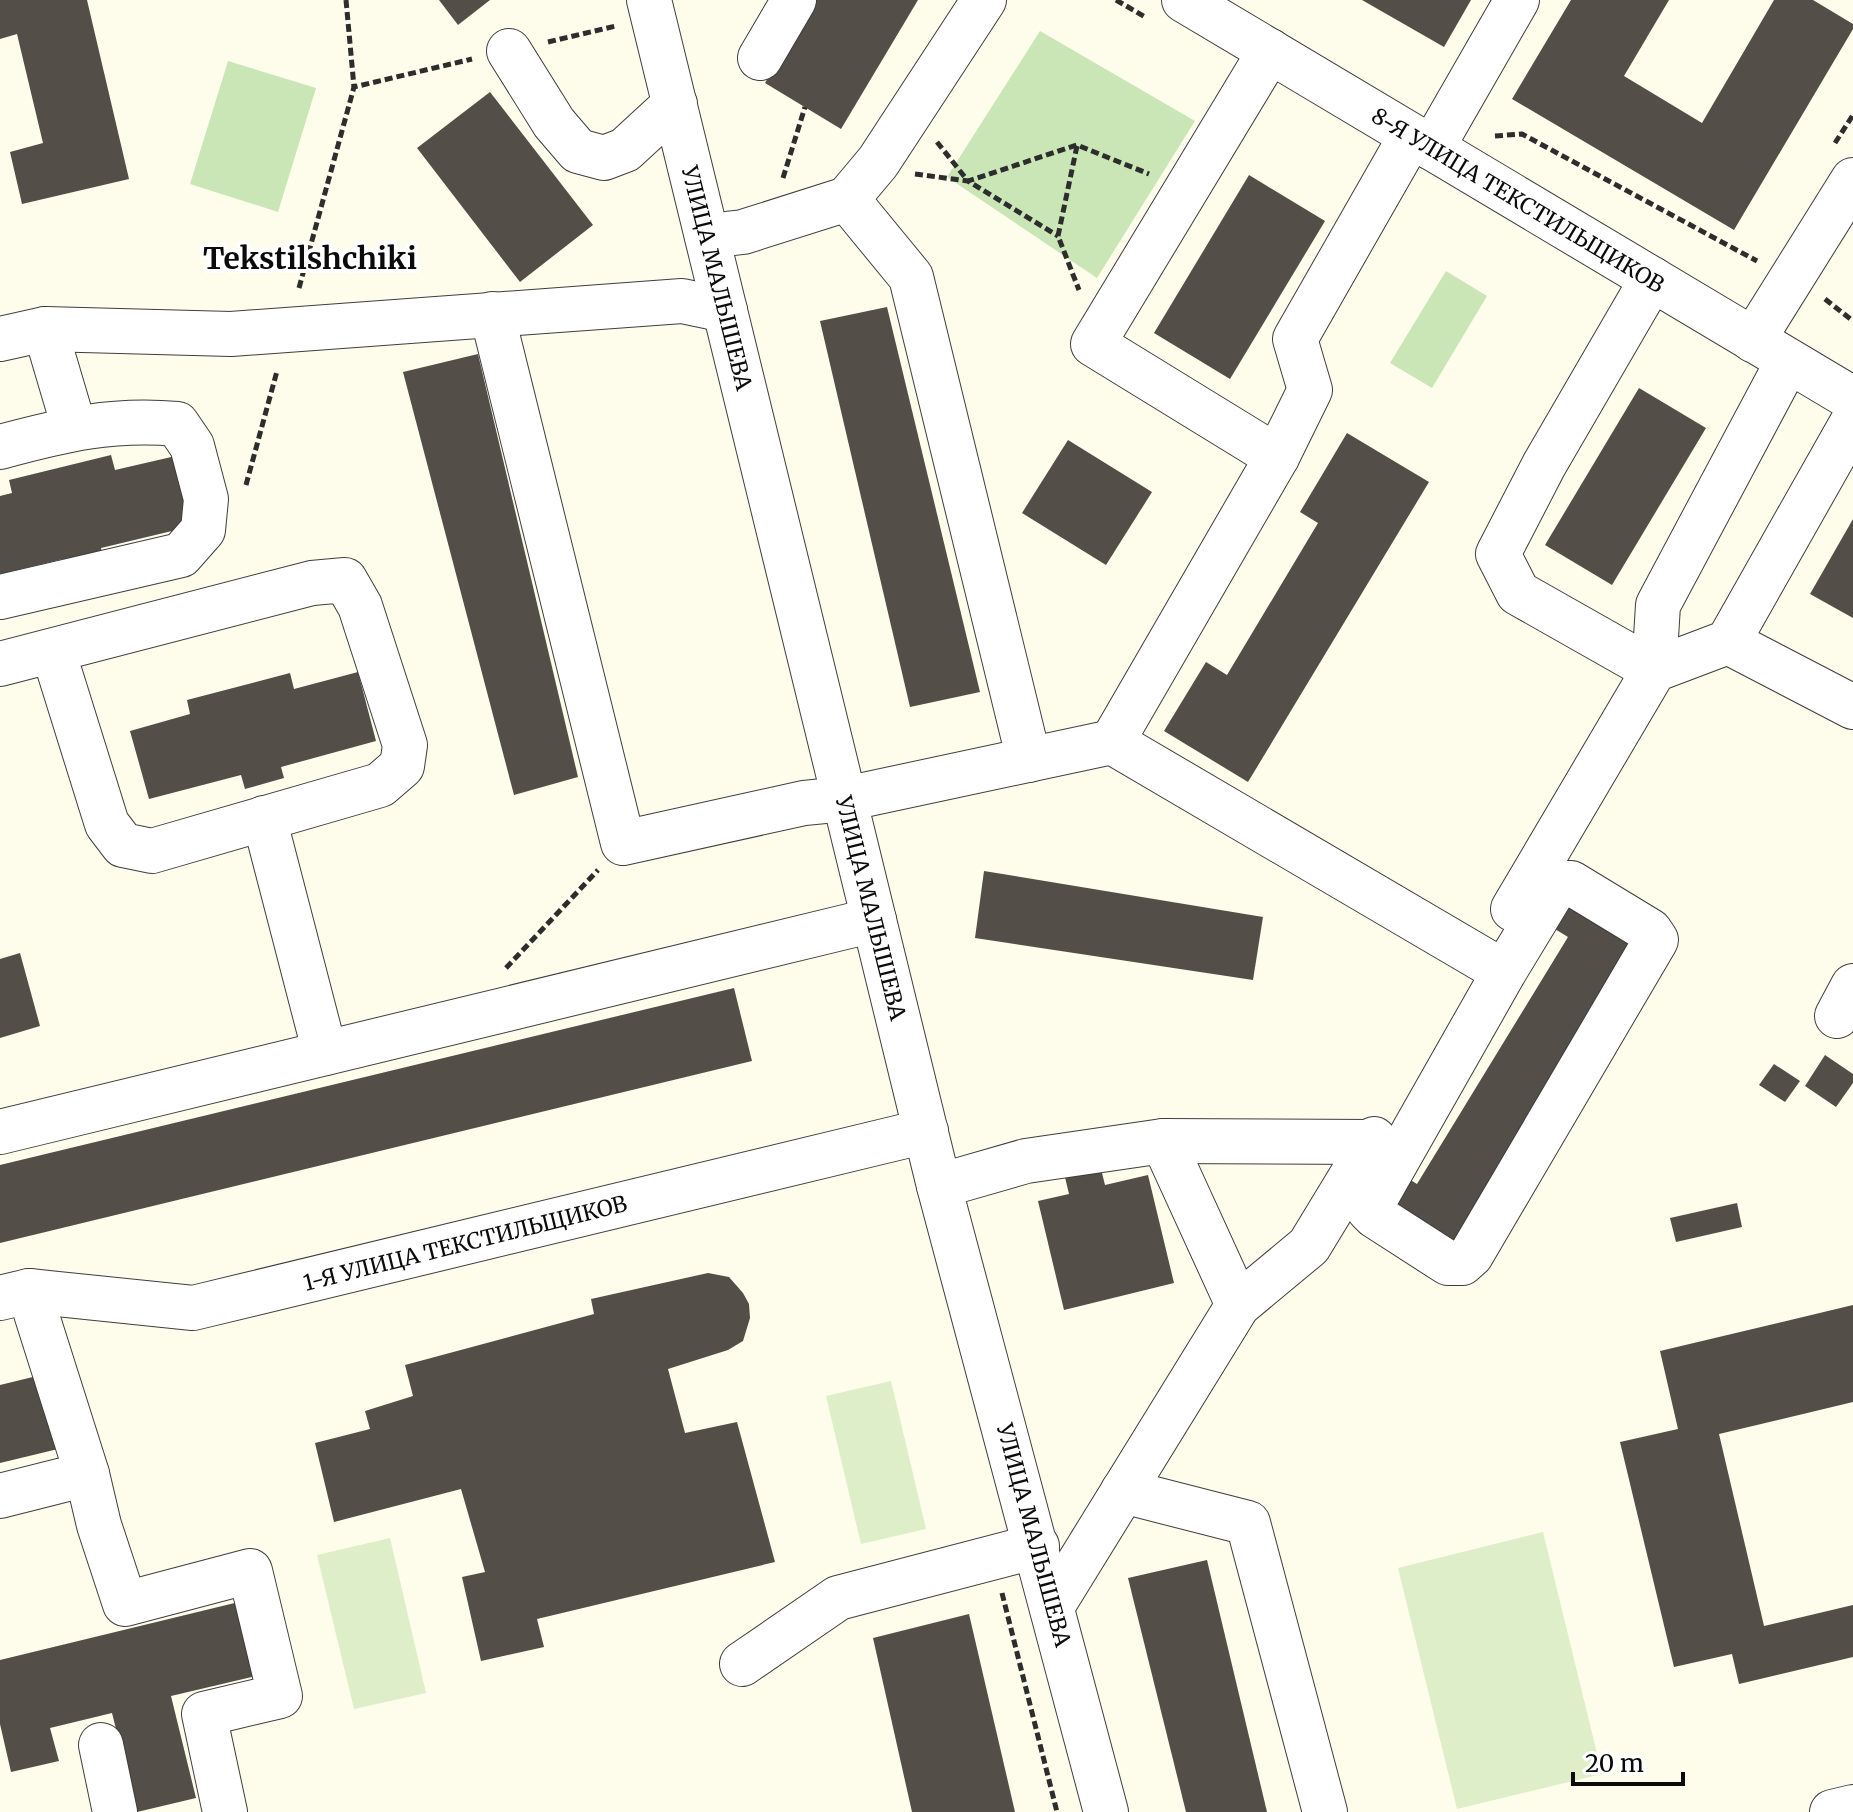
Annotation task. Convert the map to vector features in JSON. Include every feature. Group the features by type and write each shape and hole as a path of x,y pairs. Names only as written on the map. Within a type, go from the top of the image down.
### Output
{"street":[{"path":"760,58 794,0"},
{"path":"707,236 743,232 860,183 984,0"},
{"name":"8-Я УЛИЦА ТЕКСТИЛЬЩИКОВ","path":"1184,0 1270,51 1430,136 1652,279 1853,399"},
{"path":"1112,742 1277,457 1310,390 1295,339 1517,0"},
{"name":"УЛИЦА МАЛЫШЕВА","path":"633,13 675,104 939,1186 1106,1812"},
{"path":"509,51 554,123 578,151 604,158 625,150 675,104"},
{"path":"1270,51 1093,344 1277,457"},
{"path":"1053,1605 1238,1305 1309,1246 1372,1142 1493,966 1553,891 1561,883 1571,883 1650,931 1656,940 1471,1255 1462,1263 1448,1263 1369,1210 1493,966 1654,670 1658,605 1771,351 1840,168"},
{"path":"860,183 911,277 1029,760"},
{"path":"1652,279 1544,465 1498,554 1518,593 1654,670"},
{"path":"0,339 45,329 231,334 682,301 725,310"},
{"path":"492,314 623,843 804,803 845,799 1112,742 1493,966"},
{"path":"45,329 74,427"},
{"path":"0,447 74,427 147,421 177,424 192,446 206,499 203,530 181,555 0,597"},
{"path":"1654,670 1728,642 1853,421"},
{"path":"0,664 312,583 345,580 360,606 405,745 402,766 380,785 152,851 123,845 107,824 53,651"},
{"path":"1728,642 1853,707"},
{"path":"264,818 325,1053"},
{"path":"0,1132 874,920"},
{"name":"1-Я УЛИЦА ТЕКСТИЛЬЩИКОВ","path":"14,1294 193,1308 926,1131"},
{"path":"939,1186 1026,1161 1163,1141 1372,1142"},
{"path":"1163,1141 1238,1305"},
{"path":"14,1294 87,1474 99,1525 125,1604 250,1571 280,1696 204,1714 225,1812"},
{"path":"0,1496 87,1474"},
{"path":"1123,1491 1248,1523 1325,1812"},
{"path":"742,1664 838,1598 1037,1546"},
{"path":"101,1745 115,1812"},
{"path":"1832,1812 1853,1807"}],"path":[{"path":"288,330 354,87 346,0"},
{"path":"354,87 509,51 633,13"},
{"path":"779,191 805,107"},
{"path":"912,110 968,181 1058,236"},
{"path":"1840,168 1853,115"},
{"path":"1430,136 1469,139 1522,134 1760,263"},
{"path":"1077,145 1058,236 1098,336"},
{"path":"860,183 968,181 1077,145 1187,190"},
{"path":"498,977 623,843"}],"green space":[{"path":"1040,31 1195,121 1097,278 947,177"},
{"path":"228,61 316,88 278,212 190,184"},
{"path":"1446,271 1487,296 1432,388 1390,363"},
{"path":"891,1381 926,1529 861,1544 826,1396"},
{"path":"1543,1532 1602,1774 1457,1809 1398,1568"},
{"path":"390,1538 426,1693 354,1709 317,1555"}],"building":[{"path":"0,0 87,0 129,179 22,204 10,152 43,143 17,34 0,39"},
{"path":"439,0 490,0 458,25"},
{"path":"815,0 918,0 841,129 765,83"},
{"path":"1362,0 1471,0 1444,47"},
{"path":"1571,0 1669,0 1624,76 1702,123 1774,0 1813,0 1853,24 1853,29 1734,230 1512,99"},
{"path":"490,92 593,225 520,282 417,148"},
{"path":"1249,175 1325,221 1230,379 1154,333"},
{"path":"887,307 980,692 910,707 820,321"},
{"path":"478,354 578,777 514,795 403,372"},
{"path":"1639,388 1706,428 1612,585 1545,545"},
{"path":"1347,433 1429,482 1248,782 1164,731 1206,662 1227,675 1318,523 1300,512"},
{"path":"1068,440 1152,492 1106,565 1022,513"},
{"path":"111,455 115,470 180,455 197,525 101,548 104,562 66,572 63,559 0,574 0,496 12,493 9,480"},
{"path":"1853,519 1853,618 1810,594"},
{"path":"358,672 376,741 281,767 284,778 245,789 241,775 149,799 130,731 190,714 187,700 290,673 294,689"},
{"path":"984,871 1263,917 1253,980 975,938"},
{"path":"1566,889 1651,940 1457,1258 1377,1210 1399,1173 1417,1184 1568,937 1545,923"},
{"path":"20,953 40,1026 0,1038 0,959"},
{"path":"734,988 752,1061 0,1243 0,1165"},
{"path":"1825,1055 1853,1074 1853,1083 1836,1107 1805,1086"},
{"path":"1774,1064 1800,1081 1785,1102 1759,1085"},
{"path":"1099,1161 1105,1185 1148,1175 1174,1283 1064,1310 1038,1201 1069,1194 1063,1169"},
{"path":"1737,1203 1742,1227 1676,1242 1670,1218"},
{"path":"708,1273 729,1277 749,1304 750,1318 743,1341 728,1350 668,1369 685,1433 737,1422 775,1562 537,1619 544,1647 481,1661 462,1577 485,1572 461,1489 334,1522 315,1443 370,1429 365,1411 413,1396 405,1365 594,1314 591,1299"},
{"path":"1853,1305 1853,1402 1719,1434 1764,1626 1853,1605 1853,1657 1739,1684 1732,1654 1674,1667 1620,1442 1678,1429 1660,1351"},
{"path":"41,1375 58,1449 0,1463 0,1385"},
{"path":"1207,1560 1267,1812 1186,1812 1128,1578"},
{"path":"247,1600 265,1674 171,1696 196,1798 137,1812 112,1713 50,1728 59,1761 11,1772 0,1724 0,1660"},
{"path":"969,1614 1015,1812 912,1812 873,1638"}],"district":[{"name":"Tekstilshchiki","path":"310,259"}]}
